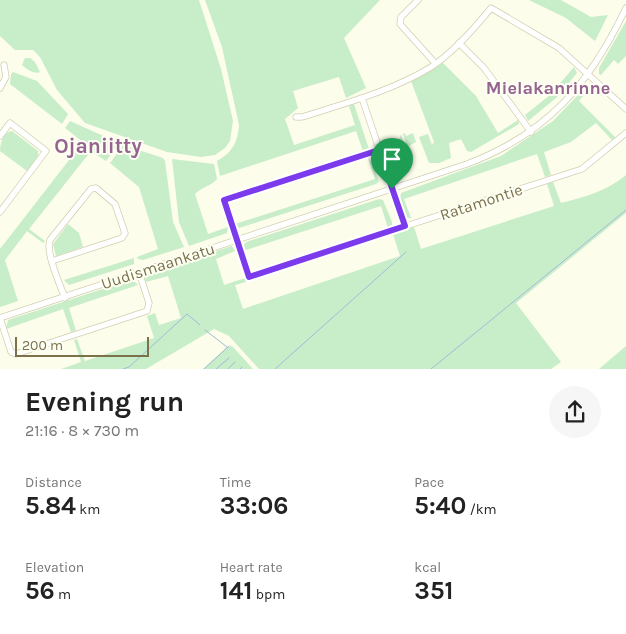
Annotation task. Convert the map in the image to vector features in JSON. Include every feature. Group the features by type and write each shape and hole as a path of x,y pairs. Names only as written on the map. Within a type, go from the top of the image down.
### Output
{"street":[{"path":"418,0 401,17 400,24 435,64"},
{"path":"296,117 362,98 408,80 435,64 459,43 492,8 543,37 589,74 626,109"},
{"name":"Uudismaankatu","path":"0,318 490,156 531,132 568,100 589,74 626,8"},
{"path":"459,43 489,74 531,132"},
{"path":"0,88 6,77 4,65"},
{"path":"362,98 405,226"},
{"path":"0,136 10,124 46,151 0,212"},
{"name":"Ratamontie","path":"237,240 249,277 582,169 626,133"},
{"path":"237,240 224,200 379,150"},
{"path":"52,261 122,238 125,233 115,204 96,188 90,189 50,240 48,248 52,261 64,298"},
{"path":"0,318 11,352 16,354 138,314 147,311 149,306 139,272"}],"green space":[{"path":"0,0 199,0 221,69 233,121 230,141 225,148 215,155 201,157 167,152 85,123 57,90 40,57 33,50 15,50 0,36"},
{"path":"205,0 380,0 344,38 366,88 346,98 339,77 293,91 298,108 285,119 294,145 355,125 349,106 354,104 369,149 363,151 356,131 220,176 217,161 230,151 237,137 239,125 222,47"},
{"path":"529,0 561,0 591,17 608,15 595,41 566,18"},
{"path":"626,21 626,56 618,64 614,60 601,75 599,74 599,68"},
{"path":"25,58 30,58 35,62 40,72 33,72 22,65"},
{"path":"443,63 476,96 498,133 518,120 519,124 471,152 467,151 461,139 449,143 451,158 439,163 429,163 419,137 428,134 432,145 434,142 411,81"},
{"path":"574,67 577,73 556,98 528,121 525,115 550,95"},
{"path":"13,72 37,81 68,114 62,124 10,84"},
{"path":"578,95 583,96 579,101 616,138 612,140 596,123 571,142 544,152 551,175 545,177 537,154 404,199 411,218 407,218 400,200 401,193 501,156 553,121"},
{"path":"70,121 119,143 106,161 91,151 29,229 45,241 43,243 27,231 5,260 18,301 0,307 0,249 83,142 65,128"},
{"path":"12,131 38,151 38,156 27,171 0,151 6,134"},
{"path":"405,133 406,136 413,133 416,142 407,147 403,134"},
{"path":"401,134 405,147 387,153 383,152 381,141 383,144 400,138"},
{"path":"123,145 163,158 165,161 173,222 184,247 143,260 138,259 137,257 158,249 139,187 110,163"},
{"path":"368,158 379,181 376,184 239,228 235,224 375,179"},
{"path":"172,159 214,164 217,179 195,194 208,234 228,227 227,233 189,246 179,222"},
{"path":"626,175 626,213 516,303 561,362 551,369 259,369 229,336 214,329 146,369 61,369 81,362 74,340 77,339 85,361 154,338 147,316 155,313 159,325 181,318 168,276 146,282 147,273 232,246 235,251 216,259 224,285 245,278 246,282 235,285 243,309 400,256 393,234 414,227 421,249 554,206 547,184 553,182 561,203 587,196 619,181"},
{"path":"379,199 383,200 392,222 392,226 388,228 381,206 243,251 242,247 246,242"},
{"path":"68,224 79,233 83,247 56,256 53,244"},
{"path":"134,258 134,264 69,285 64,280"},
{"path":"127,281 134,281 138,285 69,308 76,331 71,332 63,309 6,329 8,320"},
{"path":"232,346 253,369 203,369 227,347"},
{"path":"626,346 626,369 599,369"}],"waterway":[{"path":"431,369 626,210"},
{"path":"275,369 406,252"},
{"path":"123,369 129,367 187,314 200,325"},
{"path":"205,330 227,347"},
{"path":"204,369 229,346"},
{"path":"216,369 229,358"},
{"path":"228,369 235,362"}],"district":[{"name":"Mielakanrinne","path":"548,88"},
{"name":"Ojaniitty","path":"98,146"}],"route":[{"path":"379,150 392,189 405,226 249,277 224,200 379,150"}]}
